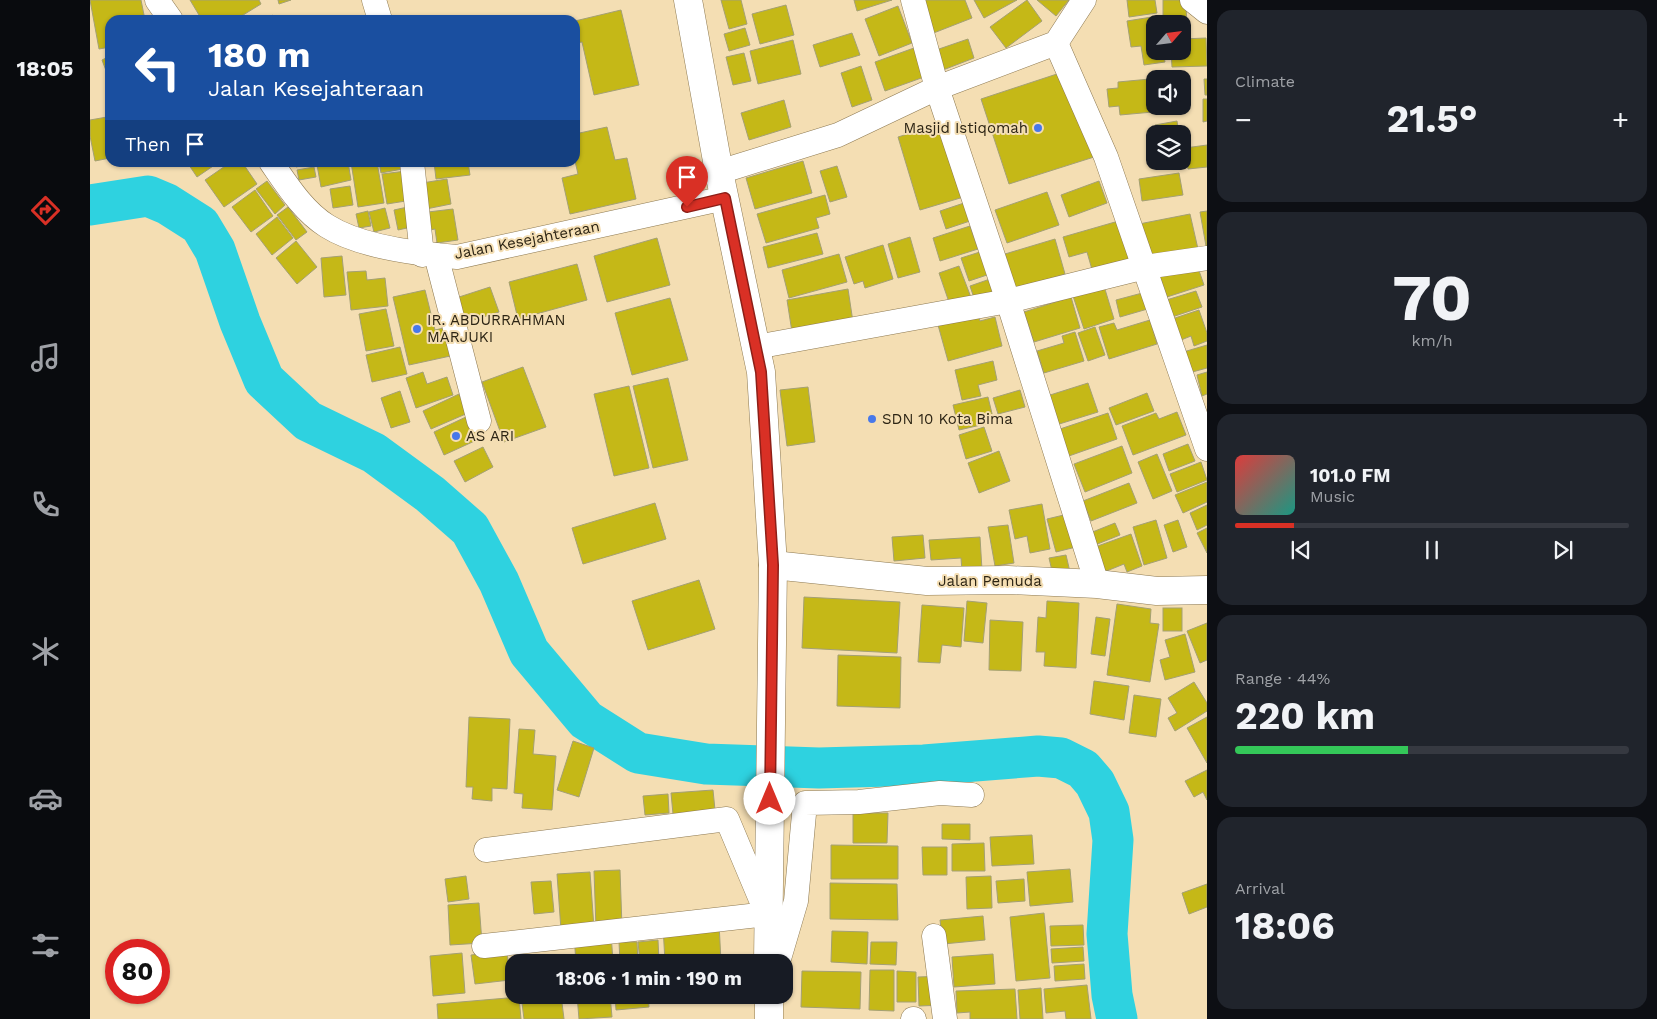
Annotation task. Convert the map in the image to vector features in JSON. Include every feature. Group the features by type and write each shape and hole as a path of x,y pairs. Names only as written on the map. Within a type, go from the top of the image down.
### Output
{"main road":[{"path":"690,0 719,172 761,372 773,565 768,954"},
{"name":"Jalan Pemuda","path":"773,565 927,581 1008,580 1096,584 1157,591 1207,590"}],"street":[{"path":"157,0 168,15"},
{"path":"374,0 378,15"},
{"path":"913,0 937,88 1008,301 1096,584"},
{"path":"719,172 838,136 937,88 1056,43 1084,0"},
{"path":"1192,0 1207,12"},
{"path":"1056,43 1106,157 1207,449"},
{"name":"Jalan Kesejahteraan","path":"274,167 292,192 326,226 351,239 429,255 457,257 725,198"},
{"path":"413,167 429,255 479,421"},
{"path":"756,347 1008,301 1145,267 1207,258"},
{"path":"780,954 796,900 805,803 859,802 940,793 972,795"},
{"path":"484,946 767,914 727,819 486,850"},
{"path":"934,936 945,1019"}],"building":[{"path":"90,0 141,0 144,15 105,15 105,48 99,49"},
{"path":"190,0 259,0 261,4 243,15 199,15"},
{"path":"278,0 291,0 279,4"},
{"path":"721,0 741,0 747,24 729,29"},
{"path":"854,0 892,0 857,11"},
{"path":"921,0 965,0 972,18 931,34"},
{"path":"974,0 1017,0 984,18"},
{"path":"1027,0 1042,21 1006,48 990,27"},
{"path":"1037,0 1069,0 1056,16"},
{"path":"1127,0 1155,0 1157,13 1129,17"},
{"path":"1163,0 1186,0 1186,15 1163,15"},
{"path":"786,5 794,35 760,44 752,14"},
{"path":"898,6 912,43 879,56 865,19"},
{"path":"621,10 639,85 594,95 582,42 580,42 580,20"},
{"path":"1146,18 1146,60 1165,60 1165,62 1144,65 1141,46 1131,47 1127,21"},
{"path":"745,28 750,45 729,51 724,34"},
{"path":"852,33 860,55 820,67 813,45"},
{"path":"1206,38 1207,66 1172,67 1172,60 1191,60 1191,39"},
{"path":"968,39 974,58 943,70 936,50"},
{"path":"793,40 801,74 758,84 750,51"},
{"path":"914,48 924,77 885,91 875,62"},
{"path":"744,53 751,81 733,85 726,57"},
{"path":"861,66 872,100 852,107 841,73"},
{"name":"Masjid Istiqomah","path":"1066,71 1094,157 1009,184 981,99"},
{"path":"1146,79 1146,113 1120,115 1119,106 1109,107 1107,89 1118,88 1118,82"},
{"path":"1204,79 1207,79 1207,95 1205,95"},
{"path":"1203,99 1207,99 1207,121 1203,122"},
{"path":"784,100 791,127 749,140 741,113"},
{"path":"105,117 105,159 95,161 90,136 90,120"},
{"path":"1177,121 1178,125 1155,125"},
{"path":"944,123 967,196 920,210 898,137"},
{"path":"607,127 615,160 627,158 636,199 570,214 562,178 578,174 576,167 580,167 580,133"},
{"path":"1207,145 1207,167 1191,169 1191,147"},
{"path":"803,161 812,193 755,209 746,178"},
{"path":"837,166 847,197 830,202 820,171"},
{"path":"190,167 212,167 197,177"},
{"path":"224,167 245,167 257,184 224,207 205,180"},
{"path":"314,167 316,177 299,180 297,170"},
{"path":"317,167 349,167 351,180 321,187"},
{"path":"352,167 378,167 384,203 358,207"},
{"path":"380,167 408,167 408,168 381,173"},
{"path":"435,167 469,167 470,175 436,179"},
{"path":"406,171 412,200 387,204 382,174"},
{"path":"1179,173 1183,195 1142,201 1139,179"},
{"path":"447,179 451,204 426,209 422,183"},
{"path":"267,181 285,205 275,214 256,189"},
{"path":"1099,181 1107,203 1069,217 1061,195"},
{"path":"350,186 353,205 333,208 330,189"},
{"path":"255,190 273,216 251,232 232,207"},
{"path":"1047,192 1059,225 1007,243 995,210"},
{"path":"825,195 830,214 816,218 819,228 766,243 757,214"},
{"path":"967,202 973,220 946,229 940,211"},
{"path":"412,206 416,226 398,230 394,210"},
{"path":"288,207 307,232 296,240 277,215"},
{"path":"385,208 390,228 374,232 369,212"},
{"path":"453,209 458,240 437,243 435,229 430,230 428,212"},
{"path":"368,211 371,226 359,228 356,214"},
{"path":"1207,211 1207,246 1206,246 1200,212"},
{"path":"1190,214 1198,249 1146,260 1139,224"},
{"path":"277,217 293,238 272,255 256,234"},
{"path":"1122,220 1134,261 1093,273 1087,252 1069,257 1063,237"},
{"path":"970,226 978,249 940,261 933,238"},
{"path":"817,233 823,254 768,268 763,247"},
{"path":"910,237 920,272 898,278 888,244"},
{"path":"657,238 670,285 607,302 594,256"},
{"path":"1055,239 1065,274 1015,289 1005,254"},
{"path":"296,241 317,267 297,284 276,258"},
{"path":"883,245 893,279 865,288 863,281 854,284 845,257"},
{"path":"983,251 990,274 969,281 961,258"},
{"path":"839,254 847,282 789,298 782,270"},
{"path":"342,256 346,295 324,297 321,258"},
{"path":"577,264 587,300 518,319 509,282"},
{"path":"1197,265 1204,285 1167,297 1160,277"},
{"path":"959,266 972,300 951,308 939,273"},
{"path":"366,271 367,280 385,278 388,306 351,310 347,272"},
{"path":"993,278 999,293 975,301 970,286"},
{"path":"1104,286 1114,319 1084,329 1073,296"},
{"path":"490,287 499,312 464,323 456,298"},
{"path":"848,289 853,322 792,332 787,300"},
{"name":"IR. ABDURRAHMAN MARJUKI","path":"425,290 435,330 448,327 455,355 409,365 393,297"},
{"path":"1196,291 1202,307 1169,318 1163,301"},
{"path":"1146,292 1151,308 1120,317 1116,300"},
{"path":"1071,297 1080,328 1034,342 1024,312"},
{"path":"670,298 688,360 632,375 615,313"},
{"path":"386,309 394,346 366,351 359,314"},
{"path":"1199,310 1207,333 1207,341 1194,346 1191,336 1176,342 1169,320"},
{"path":"978,314 980,321 995,317 1002,346 948,361 938,325"},
{"path":"1150,320 1157,344 1109,359 1099,327 1114,323 1117,330"},
{"path":"1095,327 1105,355 1088,361 1078,333"},
{"path":"1075,332 1084,361 1044,373 1037,351 1064,343 1062,336"},
{"path":"1207,345 1207,368 1185,374 1180,353"},
{"path":"400,347 407,374 372,382 366,355"},
{"path":"993,361 997,380 978,385 981,396 962,400 955,370"},
{"path":"523,367 546,427 504,442 482,382"},
{"path":"423,372 427,384 447,377 453,395 416,408 406,378"},
{"path":"1207,372 1207,394 1202,396 1197,375"},
{"path":"668,378 688,460 653,468 633,386"},
{"path":"1088,383 1098,412 1056,425 1047,396"},
{"path":"629,386 649,468 614,476 594,394"},
{"path":"808,387 815,442 787,446 780,390"},
{"path":"1020,390 1025,407 998,414 993,398"},
{"path":"400,391 410,422 391,428 381,398"},
{"path":"1147,393 1154,411 1116,425 1109,408"},
{"path":"459,394 468,413 431,429 423,411"},
{"path":"988,397 994,422 959,430 953,405"},
{"path":"1177,412 1186,435 1133,455 1122,426 1156,413 1159,419"},
{"path":"1108,413 1117,439 1066,457 1057,430"},
{"name":"AS ARI","path":"468,416 479,439 444,455 434,432"},
{"path":"984,427 992,451 966,459 959,435"},
{"path":"1188,444 1195,461 1169,471 1163,454"},
{"path":"1122,446 1132,473 1085,492 1074,464"},
{"path":"483,447 493,467 465,482 454,461"},
{"path":"999,451 1010,481 979,493 968,463"},
{"path":"1157,454 1172,491 1153,499 1138,462"},
{"path":"1201,462 1207,480 1177,492 1170,474"},
{"path":"1207,482 1207,502 1183,513 1175,495"},
{"path":"1129,483 1137,503 1091,521 1083,501"},
{"path":"655,503 666,539 583,564 572,528"},
{"path":"1042,504 1050,549 1030,553 1027,536 1015,539 1009,510"},
{"path":"1207,505 1207,525 1197,530 1190,513"},
{"path":"1068,514 1076,547 1056,552 1047,519"},
{"path":"1156,520 1167,558 1144,565 1133,527"},
{"path":"1178,520 1187,547 1173,552 1164,525"},
{"path":"1115,523 1120,535 1095,545 1090,533"},
{"path":"1008,525 1014,563 995,566 988,527"},
{"path":"1207,528 1207,553 1197,533"},
{"path":"1131,534 1142,566 1127,572 1124,564 1104,572 1095,547"},
{"path":"923,535 925,558 894,561 892,537"},
{"path":"980,537 982,570 962,571 961,558 931,560 929,540"},
{"path":"1066,555 1070,572 1053,575 1049,558"},
{"path":"699,580 715,629 648,650 632,601"},
{"path":"804,597 900,602 897,653 802,648"},
{"path":"967,601 987,603 983,643 964,641"},
{"path":"1047,601 1079,603 1076,668 1044,666 1045,652 1036,652 1038,617 1046,618"},
{"path":"1117,604 1151,609 1150,623 1159,624 1150,682 1107,675"},
{"path":"922,605 964,608 961,647 942,645 940,663 918,662"},
{"path":"1163,608 1182,608 1182,631 1163,631"},
{"path":"1096,617 1110,619 1105,656 1091,654"},
{"path":"990,620 1023,622 1021,671 989,670"},
{"path":"1207,623 1207,660 1200,663 1187,631"},
{"path":"1185,634 1195,672 1165,680 1160,660 1170,657 1165,640"},
{"path":"838,655 901,657 900,708 837,706"},
{"path":"1094,681 1129,686 1124,720 1090,714"},
{"path":"1194,682 1207,703 1207,711 1175,731 1168,718 1177,713 1168,698"},
{"path":"1134,695 1161,699 1156,737 1129,733"},
{"path":"469,717 510,719 507,789 492,788 492,801 472,799 473,787 466,787"},
{"path":"1207,717 1207,763 1187,728"},
{"path":"519,729 535,730 533,754 556,756 552,810 522,808 523,794 514,793"},
{"path":"573,741 594,748 579,797 557,790"},
{"path":"1207,770 1207,800 1203,792 1194,797 1185,781"},
{"path":"713,790 715,810 673,814 671,793"},
{"path":"668,794 669,813 645,815 643,796"},
{"path":"853,813 888,813 887,843 853,843"},
{"path":"942,824 970,824 970,840 942,839"},
{"path":"1032,835 1034,864 992,866 990,837"},
{"path":"984,843 985,871 952,871 952,844"},
{"path":"831,845 898,846 898,879 831,879"},
{"path":"922,847 947,847 947,875 923,875"},
{"path":"1070,869 1073,902 1030,906 1027,872"},
{"path":"620,870 622,927 596,928 594,871"},
{"path":"590,872 594,928 561,930 557,874"},
{"path":"466,876 469,899 448,902 445,879"},
{"path":"991,876 992,908 967,909 966,877"},
{"path":"1024,879 1025,901 998,903 996,881"},
{"path":"551,881 554,912 534,914 531,882"},
{"path":"830,883 897,884 898,920 830,919"},
{"path":"1207,884 1207,907 1189,914 1182,893"},
{"path":"479,903 482,943 450,945 448,905"},
{"path":"1044,913 1050,978 1016,981 1010,917"},
{"path":"983,916 985,940 943,944 940,920"},
{"path":"719,923 721,954 665,954 663,926"},
{"path":"1083,925 1084,945 1051,946 1050,926"},
{"path":"832,931 868,932 867,964 831,962"},
{"path":"611,933 612,954 575,954 574,936"},
{"path":"658,940 659,954 639,954 638,942"},
{"path":"619,942 637,942 638,954 620,954"},
{"path":"871,942 897,942 896,965 870,964"},
{"path":"1083,947 1084,961 1052,963 1051,949"},
{"path":"507,951 507,954 505,954 505,981 475,984 471,955"},
{"path":"462,953 465,993 433,996 430,956"},
{"path":"993,954 995,984 954,987 952,957"},
{"path":"1084,964 1085,979 1055,981 1054,966"},
{"path":"870,970 894,970 894,1011 869,1010"},
{"path":"802,971 861,972 860,1009 801,1007"},
{"path":"897,971 916,972 916,1002 897,1002"},
{"path":"944,976 945,1005 919,1006 918,977"},
{"path":"1087,985 1091,1019 1066,1019 1065,1011 1046,1013 1044,989"},
{"path":"1041,988 1043,1019 1020,1019 1018,990"},
{"path":"1015,989 1017,1019 970,1019 970,1012 957,1013 956,991"},
{"path":"505,998 505,1004 520,1004 521,1019 438,1019 437,1004"},
{"path":"522,1004 562,1004 564,1019 524,1019"},
{"path":"578,1004 611,1004 612,1017 579,1019"},
{"path":"616,1004 649,1004 649,1007 616,1010"}],"waterway":[{"path":"90,205 148,196 167,204 200,225 215,250 240,322 264,380 308,421 374,453 430,494 470,529 499,582 529,652 586,720 638,753 706,764 819,768 924,765 1038,756 1061,758 1083,769 1095,783 1109,812 1113,840 1107,934 1112,995 1117,1019"}],"place":[{"name":"Masjid Istiqomah","path":"1038,128"},
{"name":"IR. ABDURRAHMAN MARJUKI","path":"417,329"},
{"name":"SDN 10 Kota Bima","path":"872,419"},
{"name":"AS ARI","path":"456,436"}],"route":[{"path":"687,207 725,198 761,372 773,565 770,799"}]}
